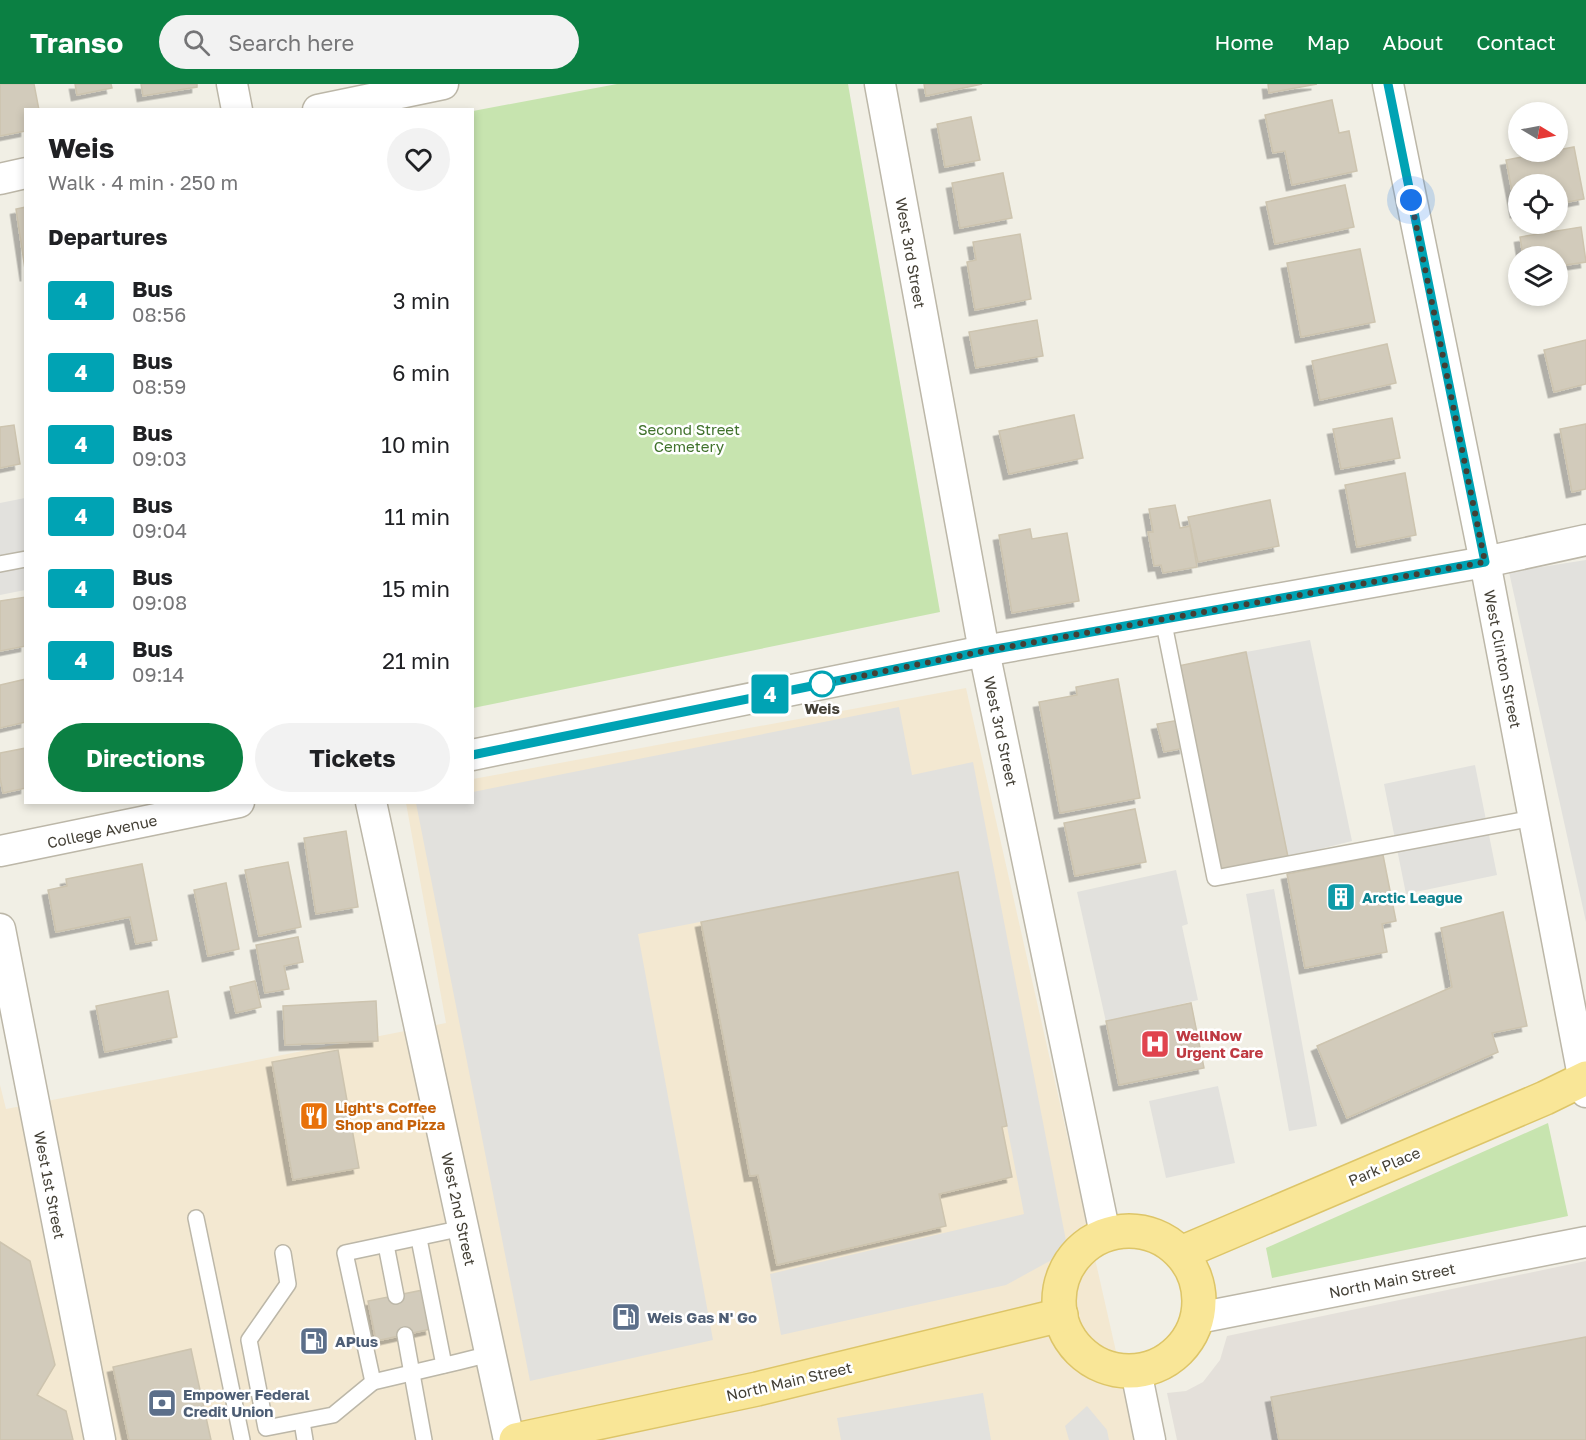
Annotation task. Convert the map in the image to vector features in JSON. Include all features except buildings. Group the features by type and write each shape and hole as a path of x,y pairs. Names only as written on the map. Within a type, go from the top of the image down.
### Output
{"main road":[{"name":"Park Place","path":"1182,1253 1534,1102 1585,1083"},
{"path":"1137,1230 1154,1234 1182,1253 1192,1267 1197,1283 1200,1301 1198,1318 1181,1348 1168,1360 1152,1368 1118,1371 1087,1358 1075,1346 1066,1332 1059,1299 1061,1282 1077,1253 1090,1242 1105,1234 1137,1230"},
{"name":"North Main Street","path":"516,1440 757,1389 1061,1315"}],"street":[{"path":"232,84 237,108"},
{"path":"328,108 443,84"},
{"name":"West 3rd Street","path":"880,84 984,651 1105,1234"},
{"name":"West Clinton Street","path":"1388,84 1485,562 1585,1083"},
{"path":"0,179 24,173"},
{"path":"474,755 984,651 1485,562 1586,540"},
{"name":"College Avenue","path":"0,851 229,804"},
{"name":"West 2nd Street","path":"371,804 509,1440"},
{"name":"West 1st Street","path":"0,929 100,1440"},
{"name":"North Main Street","path":"1198,1318 1586,1242"},
{"path":"1136,1371 1150,1440"}],"lane":[{"path":"0,564 24,559"},
{"path":"1162,619 1215,878 1533,818"},
{"path":"196,1218 242,1440"},
{"path":"373,1382 345,1253 463,1228"},
{"path":"419,1239 444,1365"},
{"path":"386,1245 396,1296"},
{"path":"283,1253 288,1284 249,1340 266,1428 333,1415 373,1382 490,1354"},
{"path":"405,1335 424,1440"},
{"path":"302,1422 305,1440"}],"shaded area":[{"path":"24,498 24,590 0,595 0,503"},
{"path":"1586,560 1586,922 1509,572"},
{"path":"1310,640 1352,841 1288,857 1246,652"},
{"path":"966,688 1136,1440 0,1440 0,1085 6,1109 446,1023 406,804 474,804 474,779"},
{"path":"899,707 912,775 973,762 1068,1251 1006,1285 781,1335 770,1274 1024,1214 958,872 638,934 713,1340 530,1381 416,804 474,804 474,792"},
{"path":"1475,765 1497,875 1406,894 1384,784"},
{"path":"1176,870 1188,924 1182,926 1198,1000 1106,1022 1077,892"},
{"path":"1274,889 1317,1126 1289,1131 1246,894"},
{"path":"1218,1086 1235,1163 1166,1178 1149,1101"},
{"path":"1586,1261 1586,1440 1177,1440 1167,1393 1186,1391 1203,1382 1220,1360 1227,1336"},
{"path":"983,1393 991,1440 841,1440 837,1418"},
{"path":"1087,1406 1107,1430 1109,1440 1069,1440 1065,1426"}],"green space":[{"name":"Second Street Cemetery","path":"617,84 848,84 940,612 474,708 474,111"},
{"path":"1548,1123 1568,1216 1272,1278 1266,1248"}],"bus line":[{"name":"4","path":"474,755 984,651 1485,562 1388,84"}],"place":[{"name":"Weis","path":"822,684"},
{"name":"Arctic League","path":"1341,897"},
{"name":"WellNow Urgent Care","path":"1155,1044"},
{"name":"Light's Coffee Shop and Pizza","path":"314,1116"},
{"name":"Weis Gas N' Go","path":"626,1317"},
{"name":"APlus","path":"314,1341"},
{"name":"Empower Federal Credit Union","path":"162,1403"}],"route":[{"path":"822,684 984,651 1485,562 1411,200"}]}
